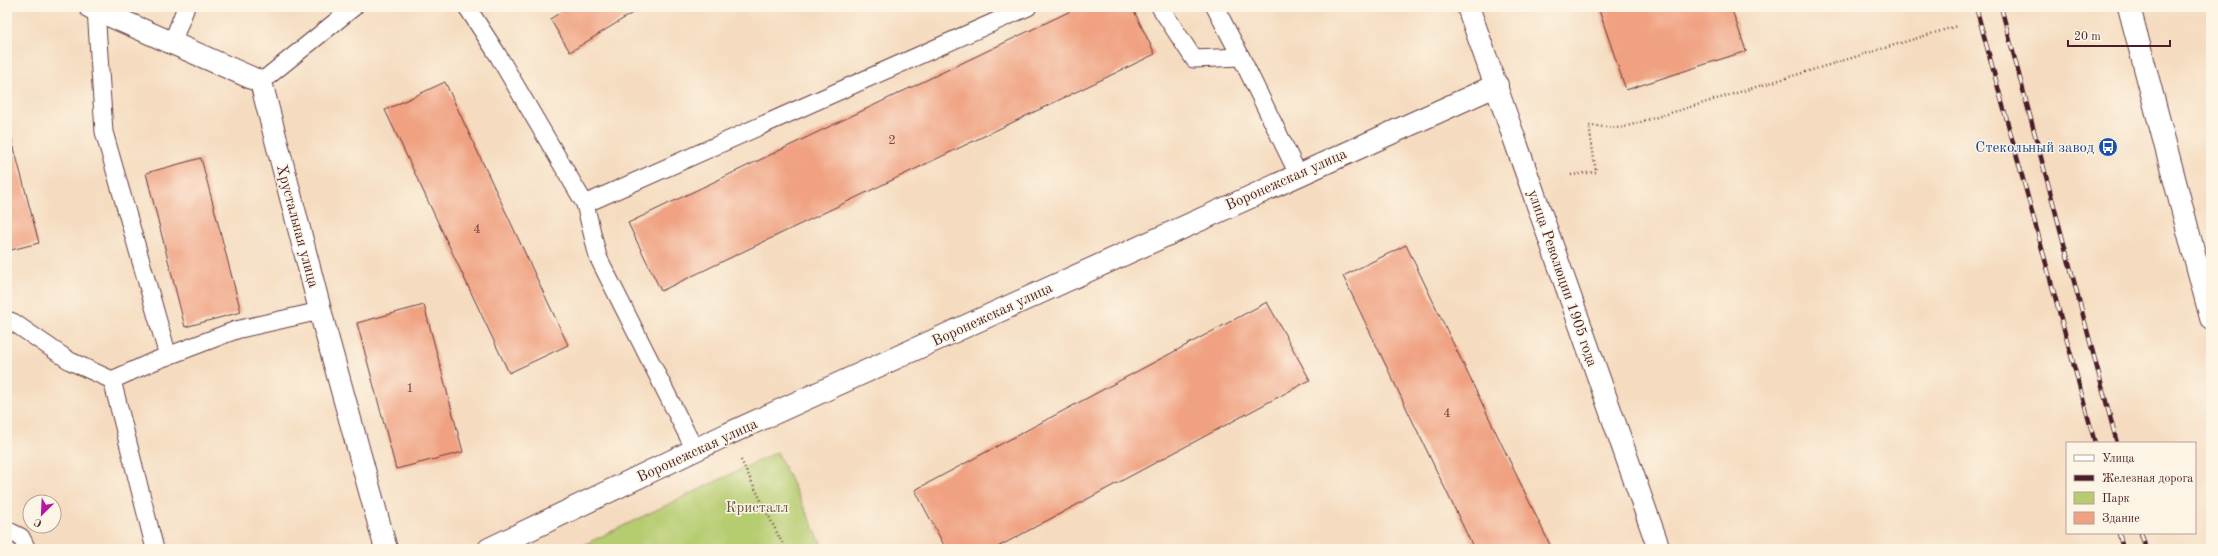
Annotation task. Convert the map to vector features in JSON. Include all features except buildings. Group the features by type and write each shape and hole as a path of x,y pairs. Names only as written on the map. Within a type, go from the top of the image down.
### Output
{"street":[{"name":"улица Революции 1905 года","path":"1468,7 1497,85 1659,549"},
{"path":"2129,7 2211,318"},
{"path":"93,8 261,82"},
{"name":"Хрустальная улица","path":"261,82 320,311 386,549"},
{"name":"Воронежская улица","path":"489,549 728,434 1497,85"}],"lane":[{"path":"172,43 186,7"},
{"path":"261,82 354,7"},
{"path":"467,7 496,52 585,204 598,256 695,450"},
{"path":"585,204 1028,7"},
{"path":"1160,7 1194,59 1242,57"},
{"path":"1215,7 1242,57 1298,174"},
{"path":"93,8 104,132 168,356"},
{"path":"7,320 14,322 70,362 112,380 168,356 236,330 320,311"},
{"path":"112,380 155,549"},
{"path":"7,530 21,537 27,549"}],"path":[{"path":"1571,175 1596,172 1589,126 1621,128 1957,26"},
{"path":"728,434 785,549"}],"green space":[{"name":"Кристалл","path":"777,452 824,549 575,549"}],"railway":[{"path":"1976,7 2095,442"},
{"path":"2001,7 2117,442"},
{"path":"2119,534 2123,549"},
{"path":"2141,534 2146,549"}],"place":[{"name":"Стекольный завод","path":"2108,147"}]}
